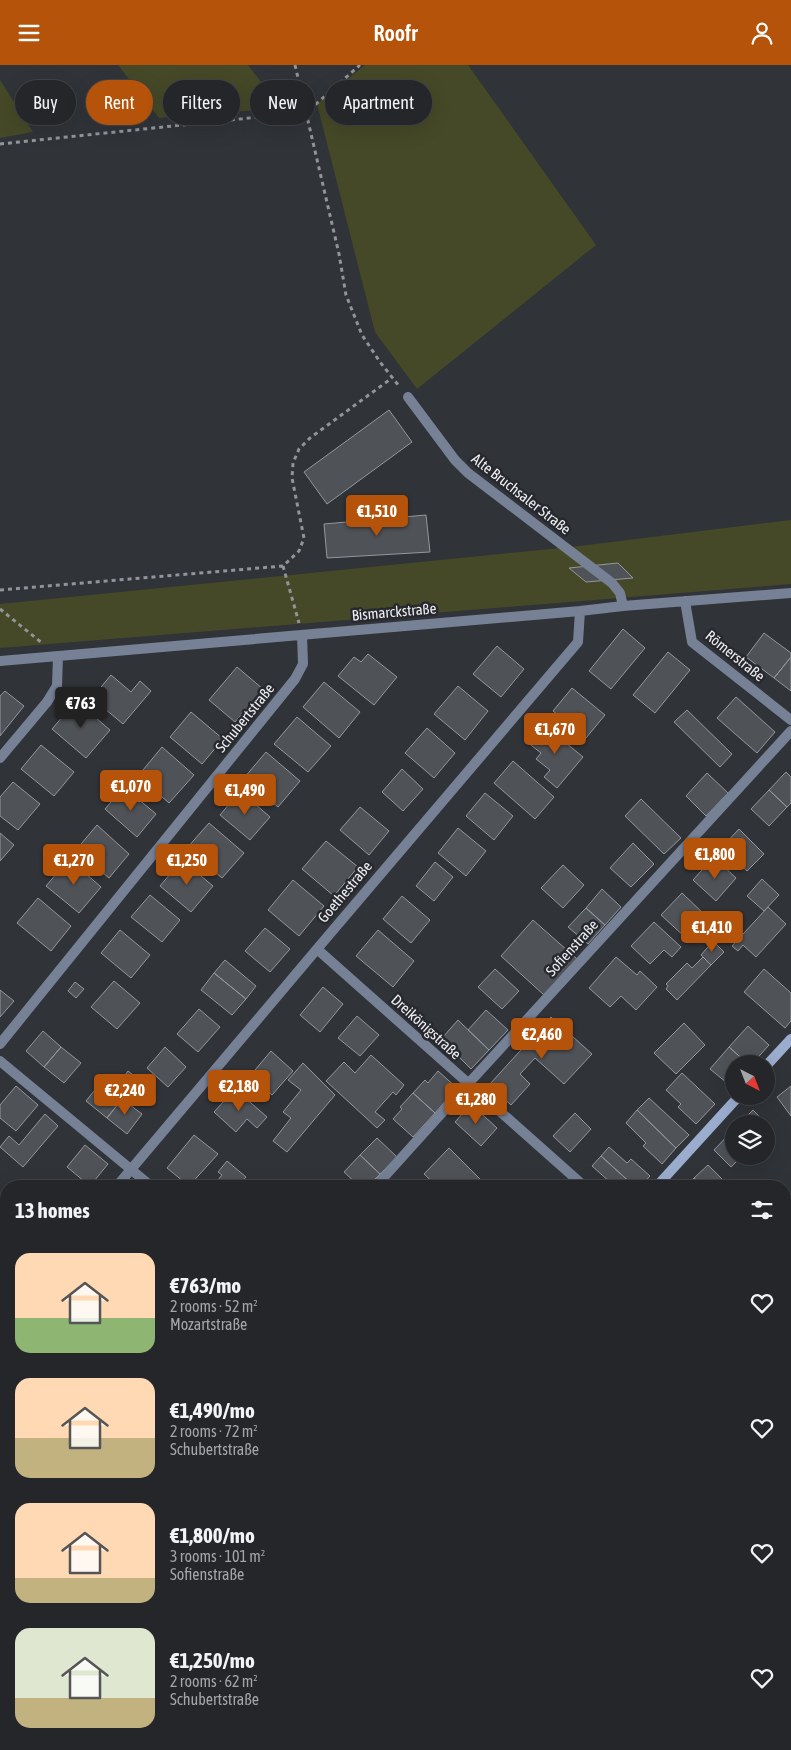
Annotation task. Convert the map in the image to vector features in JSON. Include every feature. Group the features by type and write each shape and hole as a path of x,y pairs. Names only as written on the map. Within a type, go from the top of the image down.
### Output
{"street":[{"name":"Alte Bruchsaler Straße","path":"408,397 450,454 468,473 612,583 620,593 623,606"},
{"name":"Bismarckstraße","path":"0,661 791,593"},
{"name":"Römerstraße","path":"685,601 692,642 791,720"},
{"name":"Goethestraße","path":"122,1180 578,642 580,611"},
{"name":"Schubertstraße","path":"0,1044 295,679 303,664 302,635"},
{"path":"0,758 47,702 57,686 58,656"},
{"name":"Sofienstraße","path":"381,1180 791,731"},
{"name":"Dreikönigstraße","path":"316,949 577,1180"},
{"path":"775,1056 791,1039"},
{"path":"0,1061 144,1180"},
{"path":"662,1180 731,1105"}],"path":[{"path":"295,65 299,80"},
{"path":"315,105 360,65"},
{"path":"0,144 250,118"},
{"path":"310,125 339,254 346,295 362,335 408,397"},
{"path":"0,590 283,566 299,551 304,538 292,478 293,463 299,449 310,437 392,377"},
{"path":"283,566 302,635"},
{"path":"0,609 58,656"}],"green space":[{"path":"118,65 248,65 260,80 250,80 250,111 240,111 240,80 163,80 163,118 159,118 153,110 153,80 130,80"},
{"path":"365,65 468,65 596,245 417,389 375,332 317,104 325,98 325,125 432,125 432,80 347,80"},
{"path":"0,80 15,104 15,125 29,125 33,132 0,138"},
{"path":"791,520 791,584 0,648 0,604 571,547"}],"building":[{"path":"389,410 412,442 327,504 304,472"},
{"path":"426,515 430,552 327,558 324,524"},
{"path":"618,563 633,578 586,582 569,568"},
{"path":"623,629 645,648 611,689 589,671"},
{"path":"764,633 791,653 791,657 774,678 746,657"},
{"path":"497,646 524,669 501,697 473,674"},
{"path":"668,652 690,670 655,713 633,695"},
{"path":"368,654 397,677 374,705 338,676 354,657 361,662"},
{"path":"791,657 791,691 774,678"},
{"path":"237,667 263,689 235,722 209,700"},
{"path":"111,675 131,692 140,681 151,691 123,724 92,698"},
{"path":"324,682 360,712 339,738 303,707"},
{"path":"458,686 488,711 465,740 434,714"},
{"path":"572,688 605,715 586,738 553,711"},
{"path":"5,691 24,706 0,736 0,696"},
{"path":"736,697 775,732 757,753 717,718"},
{"path":"76,701 110,730 86,758 52,729"},
{"path":"687,710 732,754 720,767 674,722"},
{"path":"191,712 223,739 202,764 170,737"},
{"path":"297,717 331,746 308,772 274,744"},
{"path":"543,724 583,757 557,788 544,777 550,770 536,759 541,753 527,742"},
{"path":"427,728 455,753 434,778 405,753"},
{"path":"41,745 74,772 54,796 21,769"},
{"path":"162,747 194,775 169,803 138,776"},
{"path":"266,752 300,781 278,807 244,778"},
{"path":"513,761 554,797 535,819 494,783"},
{"path":"402,769 423,789 403,811 382,792"},
{"path":"786,772 791,777 791,803 787,807 769,790"},
{"path":"707,773 728,793 706,816 686,796"},
{"path":"13,782 40,804 18,830 0,816 0,797"},
{"path":"124,787 156,814 137,837 105,809"},
{"path":"769,790 787,807 769,826 751,809"},
{"path":"240,791 270,817 250,840 220,815"},
{"path":"485,793 513,816 494,840 466,816"},
{"path":"641,799 681,838 664,854 625,816"},
{"path":"360,807 389,831 369,855 340,830"},
{"path":"209,823 244,853 222,878 187,848"},
{"path":"97,825 129,854 109,878 76,850"},
{"path":"458,828 486,851 466,876 438,853"},
{"path":"739,829 764,854 747,871 723,846"},
{"path":"0,833 14,845 0,861"},
{"path":"326,841 358,867 334,896 302,869"},
{"path":"633,843 654,864 631,887 610,868"},
{"path":"69,859 101,887 79,913 46,886"},
{"path":"182,860 213,886 191,912 160,886"},
{"path":"711,860 717,865 719,862 736,878 716,901 693,880"},
{"path":"435,862 453,877 434,901 416,886"},
{"path":"563,865 584,885 563,908 541,888"},
{"path":"762,879 779,895 764,911 747,896"},
{"path":"293,880 324,906 299,936 268,910"},
{"path":"602,889 621,907 605,925 586,908"},
{"path":"682,893 706,916 686,938 661,915"},
{"path":"150,895 180,920 162,942 131,917"},
{"path":"402,896 430,920 411,943 383,919"},
{"path":"38,898 71,926 51,951 17,923"},
{"path":"768,907 786,924 756,957 743,945 738,951 732,946"},
{"path":"586,908 605,925 588,944 568,927"},
{"path":"533,920 577,959 544,995 501,956"},
{"path":"654,922 681,947 672,957 664,950 650,964 631,946"},
{"path":"265,928 290,949 270,972 245,951"},
{"path":"120,930 150,955 131,978 101,953"},
{"path":"378,930 414,961 393,987 356,956"},
{"path":"713,941 724,952 711,965 701,955"},
{"path":"616,957 637,975 640,971 657,987 636,1010 621,996 610,1007 589,988"},
{"path":"703,957 711,965 677,1000 666,989 668,986 666,984 687,963 692,968"},
{"path":"225,960 256,986 246,999 214,973"},
{"path":"495,969 519,991 502,1009 478,987"},
{"path":"764,969 791,993 791,1021 785,1028 744,992"},
{"path":"214,973 246,999 232,1015 201,990"},
{"path":"114,981 140,1003 117,1029 91,1007"},
{"path":"75,982 84,989 76,998 68,991"},
{"path":"323,987 343,1004 320,1032 300,1015"},
{"path":"0,990 14,1001 0,1017"},
{"path":"199,1009 220,1027 198,1052 177,1034"},
{"path":"486,1010 508,1030 489,1050 468,1030"},
{"path":"357,1016 379,1035 360,1056 338,1038"},
{"path":"551,1017 592,1054 564,1084 535,1058 520,1074 530,1084 511,1105 489,1085"},
{"path":"458,1020 489,1050 471,1069 455,1053 457,1051 443,1037"},
{"path":"684,1023 705,1045 676,1074 654,1053"},
{"path":"748,1026 769,1045 760,1055 738,1055 729,1047"},
{"path":"43,1031 61,1047 44,1067 26,1051"},
{"path":"61,1047 81,1063 64,1083 44,1067"},
{"path":"165,1047 186,1067 168,1087 147,1068"},
{"path":"729,1047 738,1055 725,1055 725,1081 710,1069"},
{"path":"271,1051 293,1071 272,1095 250,1076"},
{"path":"371,1055 404,1085 396,1095 393,1092 375,1112 385,1120 377,1128 326,1081 344,1062 355,1073"},
{"path":"303,1063 335,1095 287,1152 273,1141 291,1118 283,1112 301,1090 288,1080"},
{"path":"128,1071 138,1079 107,1118 86,1101 102,1081 114,1091"},
{"path":"438,1071 457,1088 435,1113 413,1093 425,1080 428,1083"},
{"path":"682,1073 715,1104 696,1124 678,1107 681,1104 666,1090"},
{"path":"16,1086 38,1105 16,1131 0,1118 0,1105"},
{"path":"791,1086 791,1116 777,1097"},
{"path":"235,1089 267,1117 257,1128 247,1119 236,1132 214,1112"},
{"path":"413,1093 435,1113 413,1137 393,1119 402,1109 400,1107"},
{"path":"649,1098 689,1135 676,1148 637,1110"},
{"path":"122,1099 142,1114 127,1134 107,1118"},
{"path":"471,1104 497,1128 481,1146 455,1122"},
{"path":"637,1110 676,1148 662,1164 643,1146 646,1143 626,1123"},
{"path":"753,1110 758,1115 748,1115"},
{"path":"575,1113 591,1129 570,1152 553,1136"},
{"path":"45,1114 58,1126 23,1167 0,1147 9,1136 19,1145"},
{"path":"194,1135 218,1154 194,1180 182,1180 167,1168"},
{"path":"377,1138 397,1157 380,1174 360,1155"},
{"path":"725,1138 725,1161 714,1150"},
{"path":"85,1145 108,1164 95,1180 83,1180 67,1167"},
{"path":"609,1147 627,1163 631,1159 650,1176 646,1180 627,1180 601,1156"},
{"path":"449,1148 481,1180 430,1180 424,1174"},
{"path":"360,1155 380,1174 374,1180 353,1180 344,1172"},
{"path":"601,1156 627,1180 608,1180 592,1166"},
{"path":"227,1161 246,1177 243,1180 218,1180 222,1175 218,1172"},
{"path":"708,1165 723,1180 696,1180 694,1178"}]}
